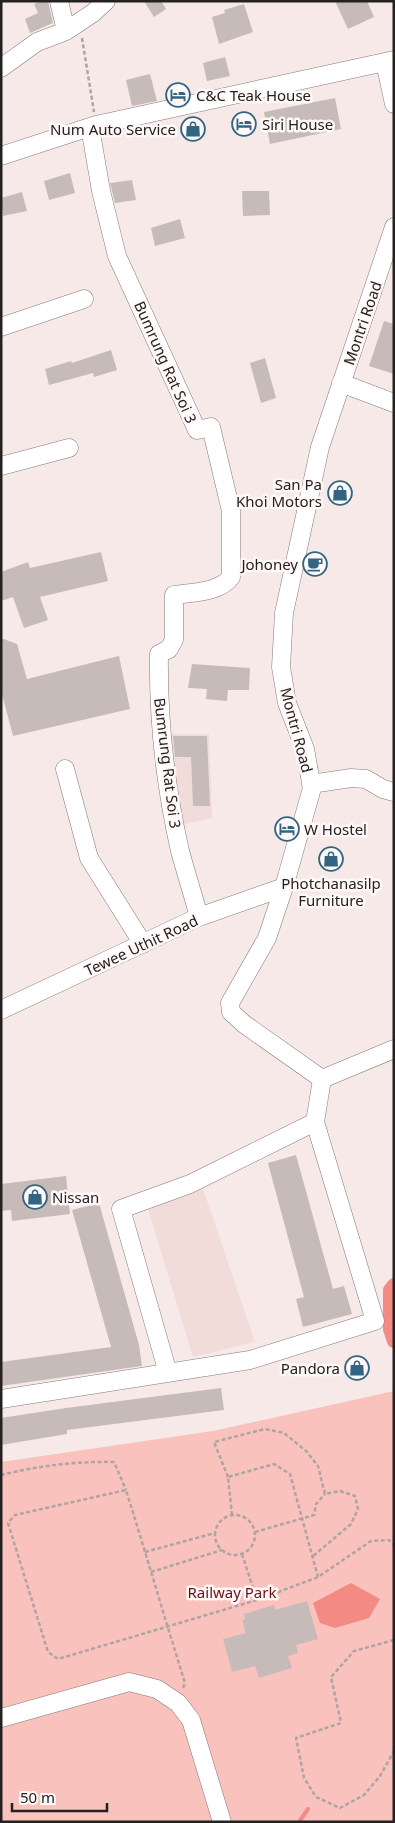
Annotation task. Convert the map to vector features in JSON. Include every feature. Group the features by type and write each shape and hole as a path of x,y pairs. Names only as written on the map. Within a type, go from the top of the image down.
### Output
{"street":[{"path":"59,1 73,26"},
{"path":"1,68 37,42 73,26 93,13 106,1"},
{"path":"1,156 93,126 389,61 394,104"},
{"name":"Bumrung Rat Soi 3","path":"93,126 100,191 118,256 197,430 211,427 231,511 231,577 226,584 219,587 174,595 174,640 170,649 159,654 158,692 169,792 180,851 199,917"},
{"name":"Montri Road","path":"322,1079 244,1024 234,1015 230,1008 233,996 267,938 284,887 312,788 305,749 287,703 281,667 284,613 320,447 394,227"},
{"path":"1,327 84,299"},
{"path":"341,383 394,403"},
{"path":"1,466 69,448"},
{"path":"65,769 89,858 143,944"},
{"path":"311,784 352,778 366,779 383,790 394,792"},
{"name":"Tewee Uthit Road","path":"1,1010 199,917 284,887"},
{"path":"1,1399 250,1360 375,1321 315,1122 322,1079 394,1050"},
{"path":"168,1373 121,1209 190,1184 315,1122"},
{"path":"1,1718 129,1682 157,1689 178,1703 191,1720 222,1822"}],"path":[{"path":"73,26 93,126"},
{"path":"232,1515 228,1476 214,1442 265,1429 284,1433 306,1451 318,1466 325,1494"},
{"path":"1,1475 17,1471 91,1462 114,1462 126,1490 185,1683 178,1703"},
{"path":"228,1476 274,1464 290,1474 318,1577"},
{"path":"126,1490 14,1515 8,1523 48,1652 58,1659 256,1600 318,1577 371,1541 389,1540 394,1545"},
{"path":"255,1532 314,1515 316,1504 325,1494 340,1491 354,1496 358,1509 351,1524 312,1557"},
{"path":"232,1515 246,1518 251,1522 255,1532 251,1548 242,1554 233,1555 222,1550 218,1545 215,1533 220,1522 232,1515"},
{"path":"145,1552 215,1533"},
{"path":"151,1572 222,1550"},
{"path":"242,1554 256,1600"},
{"path":"394,1640 354,1651 331,1677 341,1723 296,1738 304,1778 316,1797 340,1808 364,1795 380,1776 394,1751"}],"shaded area":[{"path":"167,734 209,734 212,818 180,825"},
{"path":"202,1186 255,1342 193,1357 147,1206"},
{"path":"394,1277 394,1338 384,1288"},
{"path":"351,1583 380,1599 369,1618 335,1628 320,1623 313,1603"}],"green space":[{"name":"Railway Park","path":"394,1391 394,1822 1,1822 1,1462 213,1431"}],"building":[{"path":"48,1 53,23 30,33 25,19 38,13 34,4"},
{"path":"144,1 161,1 166,9 154,17"},
{"path":"335,1 367,1 374,17 348,29"},
{"path":"244,4 253,32 219,44 212,17 225,13 224,10"},
{"path":"225,57 230,76 207,81 203,63"},
{"path":"150,74 157,101 132,106 126,80"},
{"path":"335,98 341,129 270,144 264,112"},
{"path":"70,173 75,193 49,200 44,181"},
{"path":"132,180 136,200 115,203 110,183"},
{"path":"242,191 269,191 270,215 243,216"},
{"path":"22,192 27,211 3,216 1,198"},
{"path":"180,219 185,238 155,246 151,228"},
{"path":"384,321 394,324 394,374 369,366"},
{"path":"111,350 117,370 94,377 93,373 49,385 45,369 71,361 72,363"},
{"path":"265,358 276,398 261,403 250,363"},
{"path":"101,552 108,581 40,597 48,620 24,628 13,597 1,601 1,572 28,562 30,568"},
{"path":"1,638 17,644 27,679 119,656 130,709 13,736 1,690"},
{"path":"192,664 250,668 249,690 228,690 227,701 206,699 207,689 188,688"},
{"path":"173,736 207,736 210,806 193,806 191,757 175,757"},
{"path":"296,1155 333,1289 344,1286 352,1314 303,1327 296,1299 304,1297 268,1163"},
{"name":"Nissan","path":"66,1176 70,1214 12,1221 11,1210 1,1211 1,1184"},
{"path":"99,1203 139,1345 142,1366 1,1386 1,1362 111,1347 72,1210"},
{"path":"221,1388 224,1410 67,1430 67,1434 1,1445 1,1418"},
{"path":"307,1601 318,1639 296,1645 298,1653 288,1656 292,1668 259,1678 255,1666 232,1672 223,1639 246,1633 242,1620 245,1619 244,1614 274,1605 275,1610"}],"waterway":[{"path":"394,1285 390,1290 390,1329 394,1341"},
{"path":"299,1822 308,1809"}],"place":[{"name":"C&C Teak House","path":"178,95"},
{"name":"Siri House","path":"244,124"},
{"name":"Num Auto Service","path":"193,129"},
{"name":"San Pa Khoi Motors","path":"340,493"},
{"name":"Johoney","path":"315,564"},
{"name":"W Hostel","path":"287,829"},
{"name":"Photchanasilp Furniture","path":"331,859"},
{"name":"Nissan","path":"35,1197"},
{"name":"Pandora","path":"357,1368"}]}
